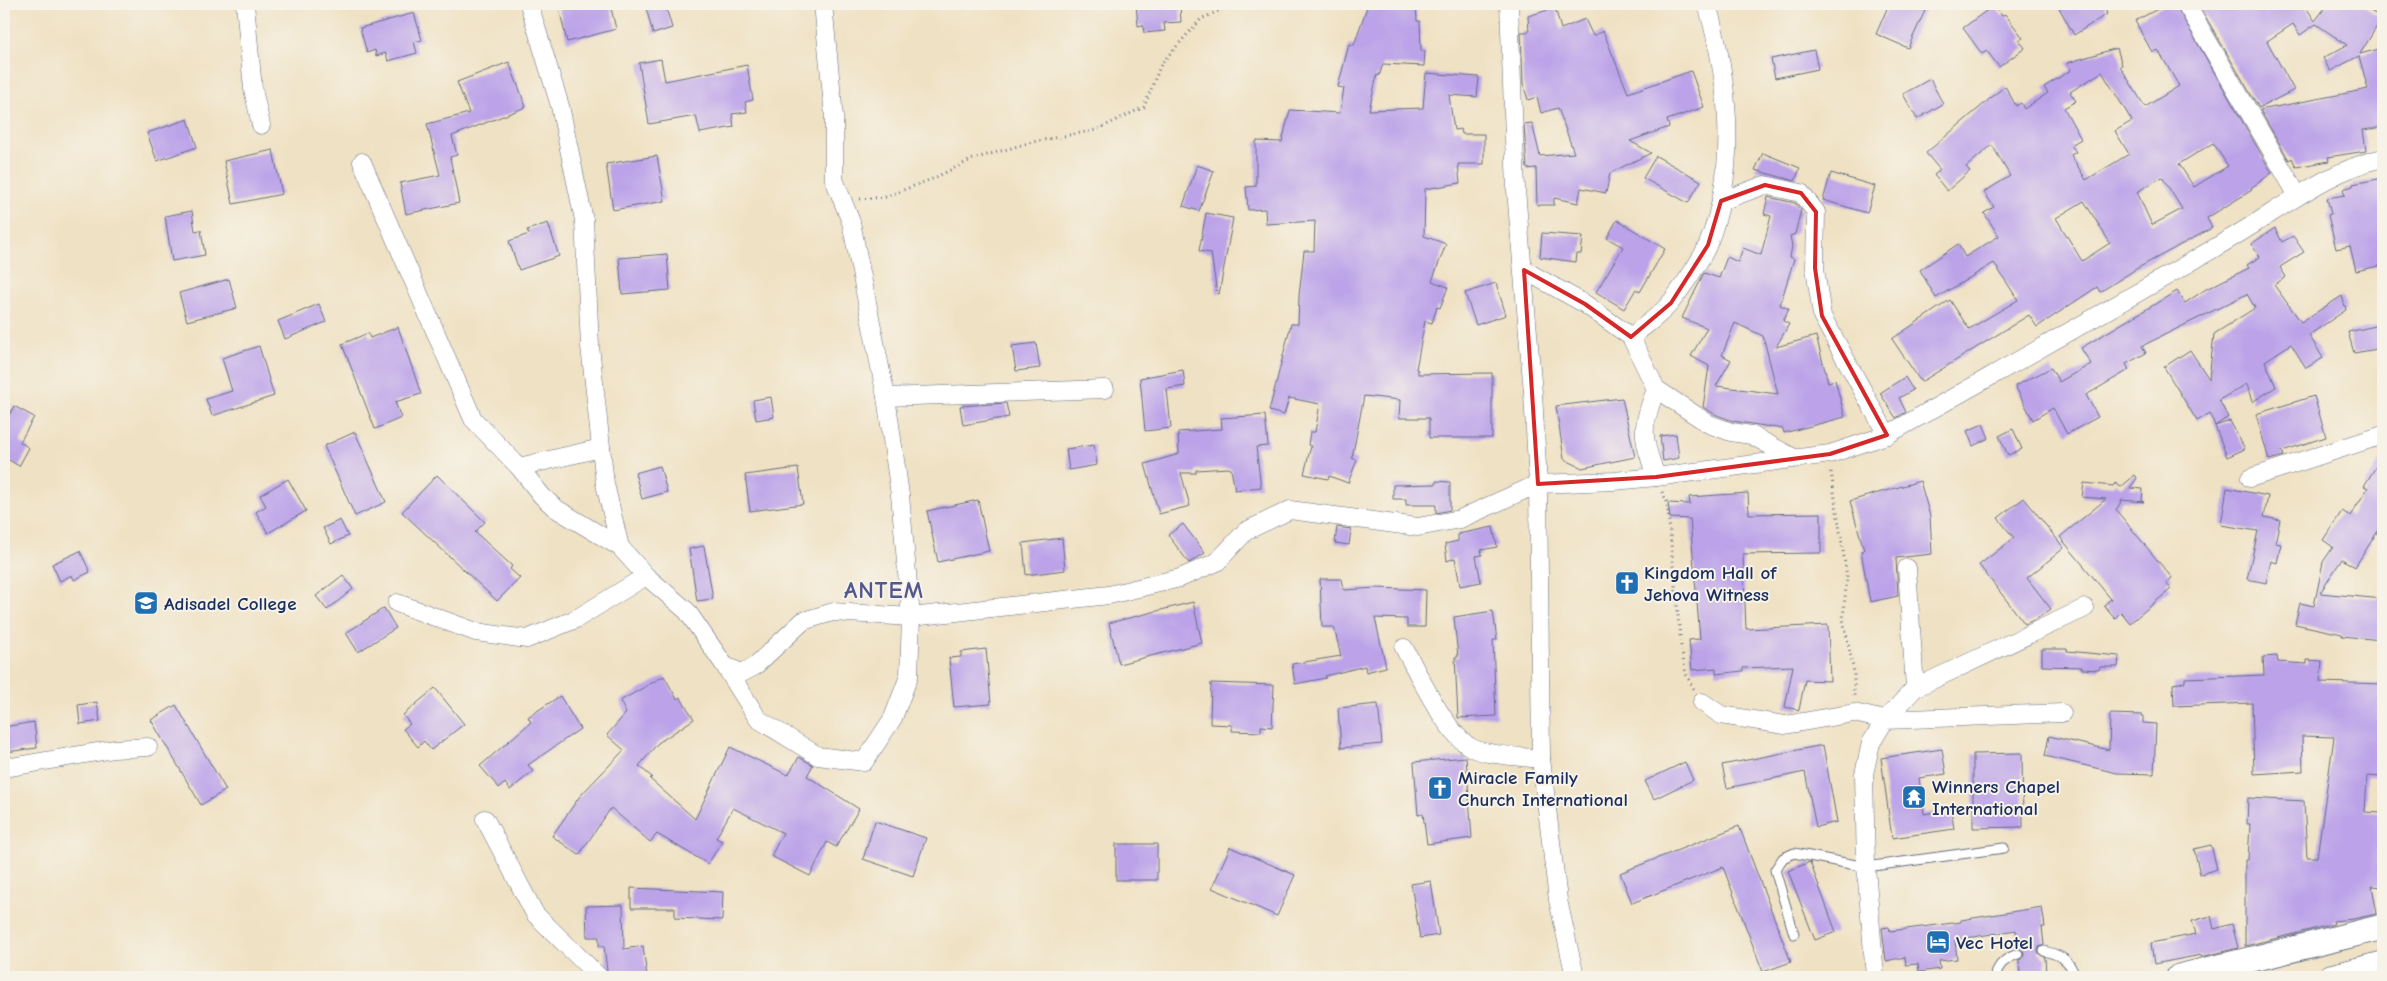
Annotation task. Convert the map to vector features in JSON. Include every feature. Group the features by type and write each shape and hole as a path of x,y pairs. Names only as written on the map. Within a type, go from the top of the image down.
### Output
{"street":[{"path":"245,4 253,89 261,126"},
{"path":"529,4 560,106 584,220 590,346 604,484 620,547"},
{"path":"362,162 473,419 555,508 620,547 646,576 686,611 725,666 758,719 818,756 864,762 893,718 909,676 911,617 900,495 886,396 851,222 834,179 834,117 823,4"},
{"path":"1508,4 1516,190 1524,270 1538,484 1540,759 1558,900 1575,977"},
{"path":"1632,337 1671,303 1708,245 1721,201 1727,155 1728,114 1719,52 1707,4"},
{"path":"2186,4 2298,196"},
{"path":"725,666 742,673 748,670 755,666 803,621 833,612 911,617 1109,595 1180,578 1217,562 1246,531 1290,510 1418,527 1460,519 1538,484 1614,481 1656,477 1830,454 1887,435 2235,237 2298,196 2362,163 2383,158"},
{"path":"1721,201 1765,185 1801,193 1816,212 1815,268 1822,316 1887,435"},
{"path":"1524,270 1584,304 1632,337 1656,389 1709,424 1730,432 1750,435 1794,458"},
{"path":"1656,389 1643,430 1644,440 1656,477"},
{"path":"886,396 1104,390"},
{"path":"2250,478 2383,434"},
{"path":"518,467 601,448"},
{"path":"1907,568 1916,688"},
{"path":"397,603 476,632 526,638 576,619 646,576"},
{"path":"1875,977 1866,867 1864,774 1871,743 1885,720 1916,688 2085,608"},
{"path":"1404,648 1447,723 1462,741 1474,750 1540,759"},
{"path":"1702,702 1721,715 1785,725 1854,713 1885,720 2062,714"},
{"path":"4,763 11,767 114,749 148,747"},
{"path":"485,819 535,914 599,977"},
{"path":"2179,977 2383,926"},
{"path":"2332,977 2383,964"}],"lane":[{"path":"1794,934 1775,870 1783,858 1794,852 1866,867 2004,848"},
{"path":"2044,951 2061,955 2072,966 2075,977"},
{"path":"1996,977 1996,971 2009,957 2018,954"}],"path":[{"path":"842,200 885,197 932,179 973,159 1032,142 1096,130 1144,107 1161,64 1201,19 1234,4"},
{"path":"1830,454 1831,477 1842,533 1847,577 1843,619 1854,672 1854,713"},
{"path":"1656,477 1667,502 1681,646 1686,674 1702,702"}],"highlighted area":[{"path":"1765,185 1801,193 1816,212 1815,268 1822,316 1887,435 1830,454 1656,477 1538,484 1524,270 1585,304 1631,337 1671,303 1708,245 1721,201"}],"building":[{"path":"558,4 610,4 616,29 567,42"},
{"path":"645,4 665,4 672,28 653,34"},
{"path":"1136,4 1180,4 1181,22 1164,23 1165,31 1144,33 1143,25 1138,26"},
{"path":"1368,4 1416,4 1417,21 1420,21 1421,51 1425,51 1424,66 1383,64 1379,76 1377,75 1369,110 1423,108 1426,73 1479,77 1477,97 1449,95 1454,130 1461,129 1462,134 1484,134 1484,164 1458,164 1460,183 1425,189 1424,236 1446,244 1432,281 1448,287 1440,308 1437,307 1432,323 1425,321 1416,369 1418,374 1492,373 1492,438 1429,438 1429,418 1399,418 1400,400 1364,396 1352,458 1357,460 1348,483 1329,476 1328,479 1304,474 1311,446 1308,445 1310,432 1315,432 1320,404 1289,398 1284,415 1269,411 1291,324 1298,324 1304,251 1314,251 1315,221 1266,224 1265,209 1248,210 1246,187 1256,186 1256,141 1282,142 1290,110 1340,113 1344,88 1338,87 1349,44 1354,45"},
{"path":"1889,4 1928,4 1908,48 1876,34"},
{"path":"2057,4 2103,4 2107,14 2074,35"},
{"path":"2167,4 2175,4 2272,173 2251,188 2252,190 2207,218 2212,228 2136,269 2100,292 2097,287 2037,327 2029,315 1921,382 1892,339 1950,300 1969,329 2018,300 1994,263 1936,298 1920,270 1958,244 1965,257 1999,236 1984,213 1994,207 1984,192 2010,176 1992,145 1966,167 1970,171 1947,191 1934,175 1940,170 1926,153 2005,86 2016,106 2021,103 2024,109 2048,93 2044,87 2071,70 2067,63 2117,48 2122,65 2120,66 2145,107 2179,86 2158,50 2152,52 2135,21","holes":["2102,72 2132,121 2115,131 2129,154 2086,180 2071,155 2076,152 2071,145 2081,139 2064,108 2076,101 2070,92","2213,143 2228,166 2194,187 2179,164","2162,177 2182,209 2152,225 2137,192","2084,201 2110,243 2082,261 2056,218"]},
{"path":"2198,4 2304,4 2315,21 2328,4 2359,4 2382,18 2360,54 2383,48 2383,127 2363,130 2366,151 2328,157 2329,161 2296,167 2292,158 2289,160 2260,110 2368,89 2359,56 2330,71 2323,58 2347,45 2316,24 2300,35 2293,24 2267,41 2294,90 2259,108"},
{"path":"1994,5 2002,16 2005,14 2023,38 2019,40 2025,48 1999,67 1987,51 1982,54 1963,28"},
{"path":"1555,8 1561,29 1585,19 1593,36 1603,31 1628,93 1691,71 1704,107 1667,120 1669,127 1630,141 1651,153 1610,173 1606,193 1581,188 1578,203 1554,198 1554,205 1537,205 1536,168 1527,169 1524,124 1532,123 1540,156 1574,153 1558,108 1541,113 1537,97 1528,100 1523,83 1521,32 1529,32 1528,16"},
{"path":"414,13 422,40 414,42 417,53 388,61 386,53 376,56 375,50 367,53 360,28"},
{"path":"1814,50 1818,69 1775,78 1771,59"},
{"path":"661,59 665,81 747,65 753,100 745,102 747,112 732,114 734,127 700,133 696,116 649,124 639,63"},
{"path":"509,62 526,107 452,136 457,155 450,157 459,203 406,214 400,183 440,175 427,124 469,113 457,82"},
{"path":"1930,79 1943,104 1917,119 1903,94"},
{"path":"188,119 197,147 157,161 147,133"},
{"path":"273,150 282,194 233,204 224,161"},
{"path":"1763,153 1800,168 1795,181 1755,170"},
{"path":"657,156 665,201 613,210 606,164"},
{"path":"1656,156 1701,181 1688,203 1643,178"},
{"path":"1197,165 1214,171 1199,211 1183,206"},
{"path":"1831,173 1875,186 1867,213 1823,200"},
{"path":"2383,178 2383,265 2356,271 2350,246 2336,249 2328,215 2331,214 2327,198 2345,195 2343,189 2353,186 2353,184"},
{"path":"1768,197 1795,203 1801,210 1795,234 1790,236 1792,246 1790,257 1794,259 1780,305 1789,309 1783,321 1789,324 1776,347 1816,336 1828,382 1835,380 1845,417 1784,433 1783,429 1733,421 1714,414 1703,407 1709,366 1691,356 1707,328 1682,318 1704,273 1719,278 1727,257 1738,262 1743,248 1761,255 1771,216 1764,214","holes":["1735,323 1763,336 1778,394 1716,386 1731,360 1722,355"]},
{"path":"192,211 195,231 201,230 205,255 172,261 165,216"},
{"path":"1206,213 1233,218 1219,294 1217,294 1211,253 1199,251"},
{"path":"1617,220 1665,249 1640,292 1636,289 1624,309 1596,292 1623,247 1607,238"},
{"path":"548,223 559,256 519,270 509,241 529,234 527,230"},
{"path":"2275,228 2282,242 2293,236 2304,252 2280,267 2286,277 2274,285 2301,322 2342,296 2346,310 2309,335 2323,358 2306,368 2291,344 2265,361 2276,387 2252,402 2247,384 2219,400 2228,417 2215,426 2210,413 2197,421 2164,367 2190,350 2209,379 2214,334 2255,308 2247,294 2142,346 2146,353 2126,364 2129,370 2086,395 2098,417 2067,434 2053,408 2033,420 2015,386 2051,368 2059,382 2091,364 2081,348 2177,291 2185,303 2206,289 2249,268 2247,265 2260,257 2251,244"},
{"path":"1542,233 1583,236 1581,254 1577,254 1576,262 1540,257"},
{"path":"667,254 670,290 622,294 619,258"},
{"path":"229,279 237,308 187,321 179,293"},
{"path":"1496,283 1506,315 1476,325 1465,293"},
{"path":"319,304 326,322 285,339 278,321"},
{"path":"2380,325 2383,348 2354,353 2348,332"},
{"path":"398,327 421,394 395,402 401,418 375,429 342,344 368,333 370,338"},
{"path":"1036,343 1040,368 1016,371 1012,346"},
{"path":"259,346 274,396 212,416 206,399 232,391 222,358"},
{"path":"1183,370 1185,386 1167,389 1171,428 1145,431 1140,378"},
{"path":"1905,377 1913,390 1899,398 1906,412 1896,418 1880,393"},
{"path":"2314,396 2326,437 2282,451 2284,456 2269,460 2256,414"},
{"path":"771,397 774,417 756,420 753,400"},
{"path":"1622,398 1635,457 1582,468 1564,459 1556,406"},
{"path":"1006,403 1009,417 963,425 960,406"},
{"path":"14,406 34,417 20,442 29,448 19,466 4,457 4,411 10,414"},
{"path":"1265,415 1268,446 1256,447 1261,487 1235,490 1231,469 1228,468 1196,470 1196,473 1181,473 1190,506 1159,514 1145,464 1179,454 1178,432 1222,429 1221,418"},
{"path":"2230,421 2245,449 2227,457 2215,426"},
{"path":"1983,424 1989,438 1973,446 1967,431"},
{"path":"2013,429 2022,449 2008,455 1999,436"},
{"path":"355,432 386,502 355,516 324,446"},
{"path":"1676,434 1679,458 1663,461 1660,436"},
{"path":"1094,445 1097,465 1069,470 1066,449"},
{"path":"2383,455 2383,523 2355,567 2342,559 2320,593 2383,599 2381,640 2342,636 2342,634 2295,624 2300,603 2314,606 2323,562 2333,547 2323,540 2342,511 2350,516 2368,488 2364,486"},
{"path":"660,466 667,492 642,499 635,473"},
{"path":"798,468 803,504 750,511 745,475"},
{"path":"437,475 485,522 475,532 512,566 510,569 520,578 497,601 402,512"},
{"path":"2135,475 2137,478 2130,488 2143,489 2142,501 2144,502 2122,500 2116,510 2172,578 2166,583 2171,589 2130,623 2121,612 2115,618 2104,605 2111,599 2060,537 2106,499 2082,497 2084,483 2113,486 2115,483 2121,487"},
{"path":"288,479 306,511 268,533 256,512 266,506 260,495"},
{"path":"1436,481 1450,482 1450,510 1436,513 1436,505 1406,505 1406,499 1393,499 1393,485 1436,484"},
{"path":"1920,481 1930,516 1932,554 1896,558 1898,596 1870,602 1861,551 1864,550 1850,501"},
{"path":"2227,488 2268,496 2264,517 2280,520 2275,543 2281,544 2277,563 2271,561 2266,583 2247,579 2258,531 2221,525"},
{"path":"1748,493 1749,514 1821,513 1821,553 1743,554 1746,629 1828,625 1830,681 1805,680 1799,710 1785,707 1793,666 1743,668 1743,671 1716,674 1716,668 1692,670 1689,640 1700,639 1690,519 1670,518 1668,503 1690,504 1689,497"},
{"path":"2024,498 2064,548 2027,578 2051,609 2025,624 1979,565 2014,538 1998,518"},
{"path":"978,500 989,551 938,562 927,511"},
{"path":"340,520 348,536 331,544 323,528"},
{"path":"1183,524 1205,553 1189,563 1168,535"},
{"path":"1337,527 1351,529 1349,545 1335,543"},
{"path":"1493,527 1497,547 1481,550 1482,555 1476,556 1481,582 1460,586 1455,558 1447,561 1445,544 1458,541 1458,534"},
{"path":"1062,538 1065,570 1026,575 1023,543"},
{"path":"704,546 713,599 697,601 689,549"},
{"path":"80,551 90,572 74,580 72,575 60,581 52,564"},
{"path":"343,575 353,589 327,610 316,596"},
{"path":"1320,579 1342,579 1344,590 1377,588 1426,590 1425,627 1407,627 1407,619 1375,618 1386,667 1366,672 1365,666 1325,676 1326,678 1295,684 1292,664 1341,656 1334,627 1322,627"},
{"path":"1193,602 1202,643 1119,664 1109,623"},
{"path":"384,608 396,628 358,652 346,633"},
{"path":"1493,611 1497,640 1493,640 1496,716 1458,718 1455,657 1458,657 1454,617"},
{"path":"986,649 991,704 954,707 949,658 961,657 961,652"},
{"path":"2042,649 2067,649 2067,651 2119,656 2118,667 2100,667 2099,670 2082,669 2082,667 2042,666"},
{"path":"2277,656 2278,662 2307,664 2307,660 2322,661 2320,682 2383,684 2383,777 2367,776 2365,812 2382,813 2383,887 2372,886 2377,914 2333,921 2334,924 2245,946 2245,860 2248,860 2250,824 2247,824 2248,798 2304,801 2307,857 2317,857 2334,737 2302,736 2303,771 2254,774 2252,703 2174,706 2173,684 2185,682 2185,678 2264,675 2263,657"},
{"path":"664,676 677,699 680,697 694,719 658,743 639,766 652,777 650,779 695,819 730,747 788,775 799,757 813,765 807,776 859,809 836,847 827,842 810,876 771,856 783,833 733,808 716,838 722,841 708,864 657,834 650,842 611,808 579,855 552,836 580,796 624,750 607,735 626,713 620,701"},
{"path":"1211,683 1274,685 1272,727 1261,726 1261,732 1232,731 1232,725 1210,724"},
{"path":"435,688 464,724 431,750 424,741 418,747 403,729 410,724 403,715"},
{"path":"560,696 580,729 528,765 533,771 510,790 505,783 499,788 480,766 531,722 528,717"},
{"path":"97,702 100,721 80,724 78,705"},
{"path":"1378,704 1382,744 1341,748 1338,708"},
{"path":"176,705 226,790 201,805 151,720"},
{"path":"2110,714 2143,715 2143,723 2156,724 2154,774 2117,773 2045,756 2049,736 2109,750"},
{"path":"34,722 37,748 6,752 4,727"},
{"path":"1823,745 1837,822 1816,827 1805,772 1727,788 1722,765"},
{"path":"1942,749 1946,774 1919,778 1924,814 1951,809 1954,829 1892,838 1881,758"},
{"path":"2022,753 2023,827 1973,828 1973,754"},
{"path":"1466,757 1472,838 1427,844 1423,814 1418,815 1414,762"},
{"path":"1685,762 1693,780 1654,799 1645,781"},
{"path":"875,821 926,838 913,876 863,859"},
{"path":"1739,826 1791,962 1763,972 1723,867 1632,903 1620,873"},
{"path":"1116,844 1157,844 1157,880 1116,880"},
{"path":"2211,845 2217,869 2200,874 2194,849"},
{"path":"1230,847 1295,875 1277,916 1212,888"},
{"path":"1810,862 1836,932 1815,940 1788,871"},
{"path":"1431,881 1439,935 1420,938 1411,884"},
{"path":"631,888 723,892 722,920 675,918 675,908 631,908"},
{"path":"623,905 624,949 643,946 647,977 613,977 612,972 607,971 604,946 599,946 599,937 587,937 586,906"},
{"path":"2042,907 2045,927 2042,927 2044,945 2039,947 2038,952 2045,958 2046,973 2020,976 2019,960 2023,958 2024,952 2018,948 2016,930 1955,940 1957,959 1939,961 1940,969 1919,972 1918,964 1906,965 1905,957 1886,961 1882,928 1889,927 1890,931 1961,922 1961,920"},
{"path":"2211,916 2214,929 2232,924 2238,948 2201,957 2201,955 2154,964 2151,943 2196,934 2192,921"}],"place":[{"name":"Kingdom Hall of Jehova Witness","path":"1627,583"},
{"name":"Adisadel College","path":"146,603"},
{"name":"Miracle Family Church International","path":"1440,788"},
{"name":"Winners Chapel International","path":"1914,797"},
{"name":"Vec Hotel","path":"1938,942"}],"district":[{"name":"ANTEM","path":"884,590"}]}
